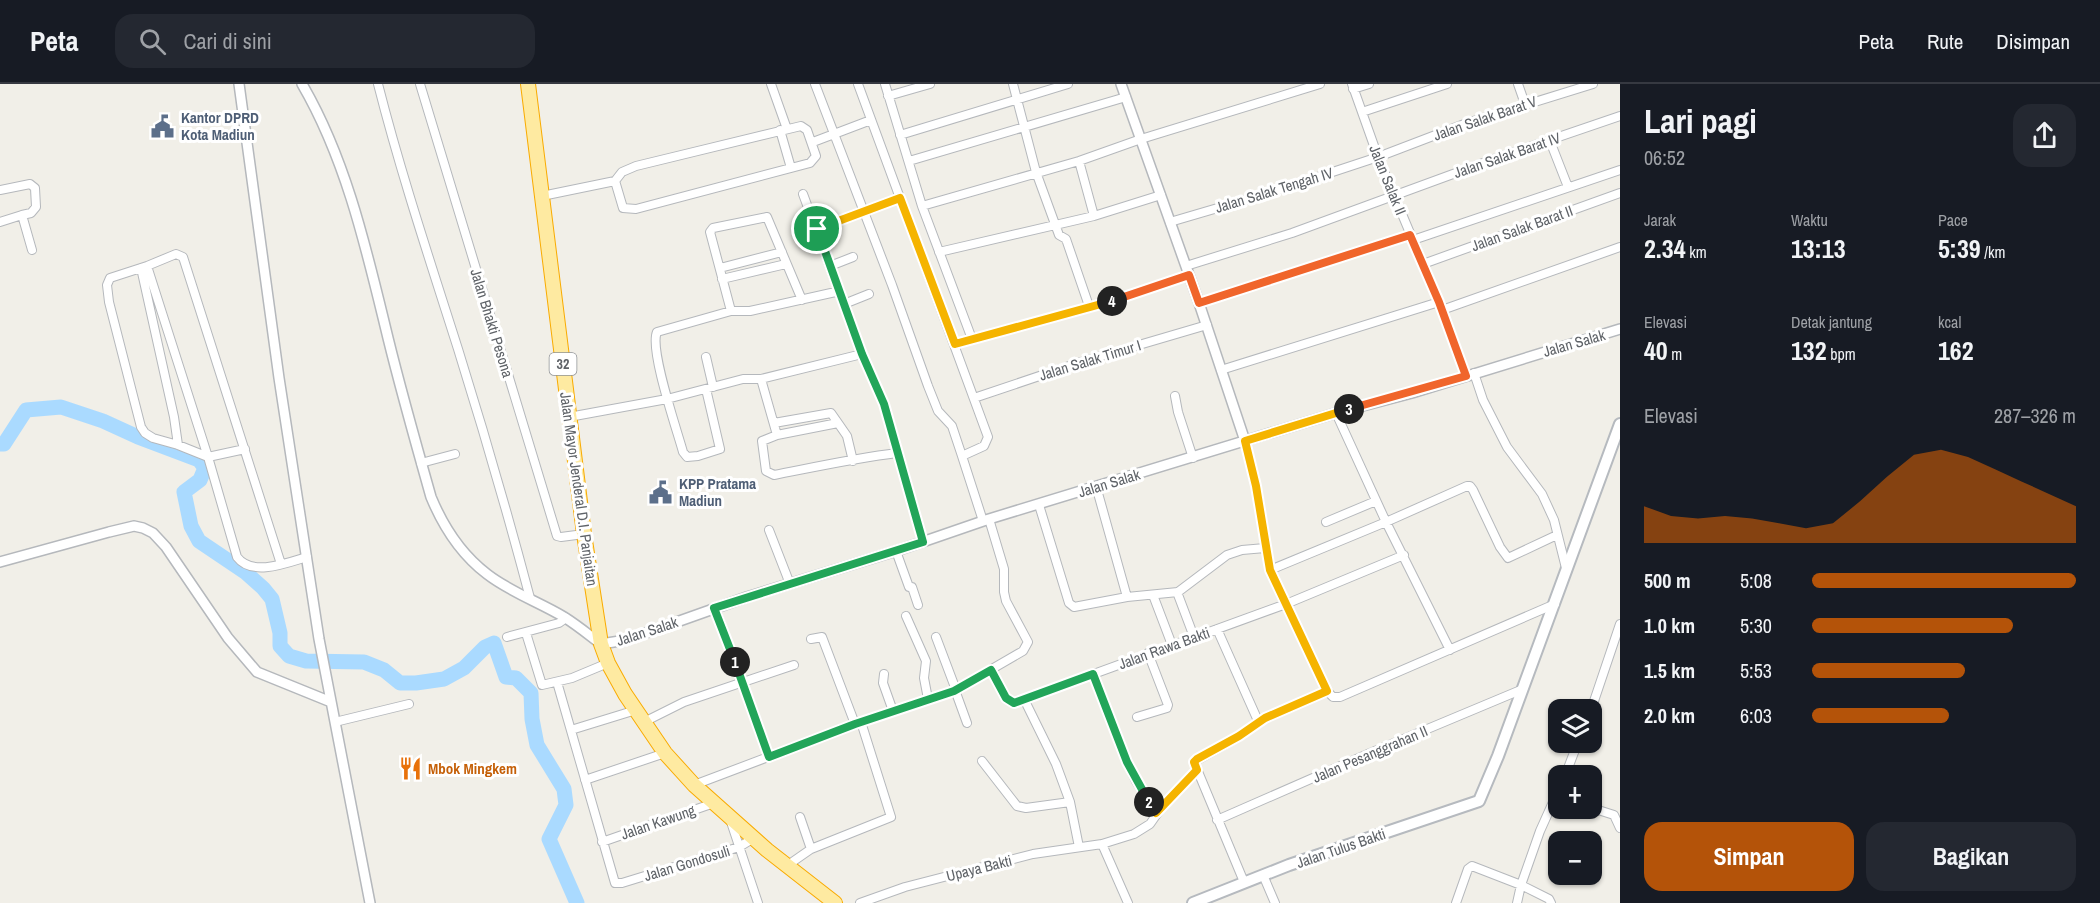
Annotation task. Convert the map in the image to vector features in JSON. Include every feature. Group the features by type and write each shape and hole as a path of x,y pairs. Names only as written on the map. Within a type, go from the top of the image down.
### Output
{"highway":[{"name":"Jalan Mayor Jenderal D.I. Panjaitan","path":"528,84 584,534 601,644"},
{"name":"32","path":"601,644 616,680 665,753 694,785 730,818 834,903"}],"main road":[{"path":"1523,689 1620,424"},
{"name":"Jalan Tulus Bakti","path":"1193,903 1263,875 1475,804 1485,790 1523,689"}],"street":[{"path":"239,84 279,378 324,669 370,903"},
{"path":"302,84 326,132 351,202 431,497 439,516 451,536 486,574 566,618 601,644"},
{"path":"378,84 413,208 516,544 530,598"},
{"name":"Jalan Bhakti Pesona","path":"420,84 557,536 584,534"},
{"path":"771,84 784,129 791,168"},
{"path":"694,785 858,723 955,690 1023,651 1028,642 1006,601 1004,569 986,520 950,423 938,411 928,386 815,84"},
{"path":"858,84 955,344 988,440 984,447 962,456"},
{"path":"885,84 922,206 972,339"},
{"path":"888,96 930,84"},
{"path":"1013,84 1036,172 1059,235 1066,239 1089,306"},
{"path":"900,135 1068,84"},
{"path":"1121,84 1207,325 1245,441 1256,486 1270,570 1327,691 1333,696 1340,697 1555,604"},
{"path":"922,206 1079,161 1141,139 1320,84"},
{"path":"1353,86 1369,84"},
{"path":"1362,112 1447,84"},
{"path":"1518,84 1525,104"},
{"name":"Jalan Salak Barat V","path":"1378,157 1467,123 1593,84"},
{"name":"Jalan Salak II","path":"1353,86 1378,157 1470,374 1507,447 1542,494 1554,520 1567,570"},
{"path":"909,161 1126,97"},
{"name":"Jalan Salak Barat IV","path":"955,344 1113,301 1187,271 1620,116"},
{"path":"813,142 871,120"},
{"path":"542,196 615,181 622,172 636,166 801,126 813,142 816,156 814,160 791,168 636,209 623,208 615,181"},
{"path":"1550,141 1568,187"},
{"name":"Jalan Salak Tengah IV","path":"1170,222 1378,157"},
{"path":"1079,161 1094,216"},
{"path":"1199,303 1620,170"},
{"path":"0,190 30,184 34,185 36,195 36,207 31,213 0,222"},
{"name":"Jalan Salak Barat II","path":"1423,264 1620,193"},
{"path":"803,194 862,354 884,404 923,542"},
{"path":"939,252 1094,216 1161,195"},
{"path":"817,229 900,198"},
{"path":"22,215 32,250"},
{"path":"731,311 710,232 713,228 767,217 802,300"},
{"path":"1442,310 1620,247"},
{"path":"720,268 782,252"},
{"path":"245,449 208,457 153,438 145,433 141,427 109,302 107,285 110,278 121,272 144,267 176,254 183,257 245,449 281,564"},
{"path":"830,266 853,257"},
{"path":"722,279 786,264"},
{"path":"144,267 208,457 237,557 247,566 281,564 307,557"},
{"path":"144,267 178,445"},
{"path":"706,357 721,446 718,450 698,456 685,455 667,399 658,357 656,333 659,330 731,311 750,311 840,291"},
{"path":"844,304 869,294"},
{"path":"1221,370 1439,302"},
{"name":"Jalan Salak Timur I","path":"974,398 1080,362 1207,325"},
{"name":"Jalan Salak","path":"601,644 626,640 714,608 986,520 1620,329"},
{"path":"569,417 667,399 748,378 761,379 862,354"},
{"path":"761,379 777,435"},
{"path":"1175,396 1193,458"},
{"path":"774,423 831,412 846,432 853,461"},
{"path":"1336,413 1386,522 1450,650"},
{"path":"838,423 777,435 762,441 766,471 774,476 897,453"},
{"path":"422,463 455,454"},
{"path":"1096,486 1127,597"},
{"path":"1270,570 1470,486 1505,556 1509,558 1557,535"},
{"path":"1326,522 1376,501"},
{"path":"1039,505 1070,605 1081,607 1127,597 1177,592 1227,555 1248,549 1265,548"},
{"path":"0,562 117,530 134,526 143,528 153,533 166,547 228,638 257,672 331,702"},
{"path":"769,530 790,584"},
{"path":"896,551 918,605"},
{"name":"Jalan Rawa Bakti","path":"1024,699 1286,604 1404,555"},
{"path":"1177,592 1194,637"},
{"path":"1153,595 1172,645"},
{"path":"714,608 769,757"},
{"path":"906,616 926,661 924,678 928,699"},
{"path":"507,638 559,623 566,618"},
{"path":"1595,699 1620,624"},
{"path":"1217,629 1259,723"},
{"path":"526,633 540,684 557,682 608,663"},
{"path":"788,865 811,849 891,817 858,723 822,637 812,639"},
{"path":"936,637 967,723"},
{"path":"1137,717 1167,708 1168,705 1149,653"},
{"path":"571,730 640,716 794,665"},
{"path":"991,670 1010,702 1014,703 1024,699 1056,764 1070,802 1079,847"},
{"path":"884,674 882,683 893,711"},
{"path":"1093,674 1127,762 1156,813"},
{"path":"557,682 602,842"},
{"name":"Jalan Pesanggrahan II","path":"1217,820 1523,689"},
{"path":"1244,882 1194,762 1265,718 1327,691"},
{"path":"335,722 409,704"},
{"path":"585,780 665,753"},
{"path":"982,760 1017,806 1026,808 1070,802"},
{"name":"Upaya Bakti","path":"860,903 905,887 1022,857 1102,844 1134,834 1148,826 1156,813 1197,770"},
{"name":"Jalan Kawung","path":"602,842 714,802"},
{"path":"1602,811 1612,814 1620,828"},
{"path":"1517,903 1540,831 1548,815"},
{"path":"730,818 758,903"},
{"path":"800,818 811,849"},
{"name":"Jalan Gondosuli","path":"602,842 614,881 618,884 739,847 754,838"},
{"path":"1102,844 1128,903"},
{"path":"1456,903 1468,869 1472,866 1521,885 1549,899 1551,903"},
{"path":"1263,875 1275,903"}],"waterway":[{"path":"0,444 4,444 26,410 61,407 103,421 199,460 205,468 200,480 184,492 191,526 199,541 245,572 272,599 280,633 280,646 289,656 306,661 364,662 384,670 400,683 416,683 444,679 464,668 485,647 494,643 506,677 516,678 531,693 532,719 537,745 564,789 566,805 549,839 577,903"}],"place":[{"name":"Kantor DPRD Kota Madiun","path":"163,126"},
{"name":"KPP Pratama Madiun","path":"661,492"},
{"name":"Mbok Mingkem","path":"410,768"}],"route":[{"path":"900,198 955,344 1113,301 1189,275 1199,303 1410,235 1439,302 1466,376 1245,441 1256,486 1270,570 1327,691 1265,718 1239,736 1197,759 1194,762 1197,770 1156,813 1127,762 1093,674 1014,703 1006,698 991,670 954,691 855,724 769,757 714,608 923,542 884,404 862,354 817,229 900,198"}]}
